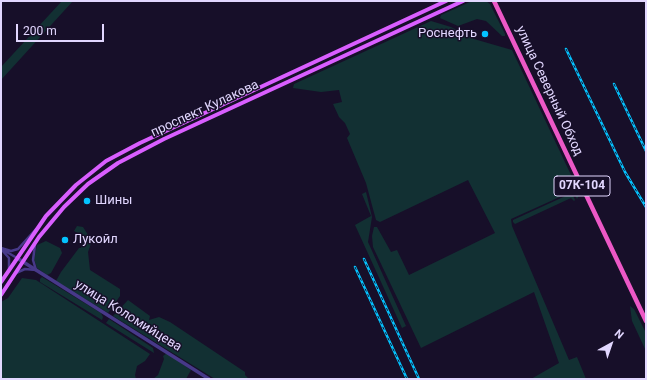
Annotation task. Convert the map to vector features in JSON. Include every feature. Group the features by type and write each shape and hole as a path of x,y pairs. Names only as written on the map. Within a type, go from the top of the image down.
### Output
{"highway":[{"path":"490,1 499,11"},
{"name":"улица Северный Обход","path":"494,1 646,321"},
{"path":"497,1 499,11"}],"main road":[{"name":"проспект Кулакова","path":"1,282 38,227 76,185 98,167 121,153 446,1"},
{"name":"проспект Кулакова","path":"1,295 35,242 64,207 83,189 127,158 463,1"}],"street":[{"path":"1,248 11,251 18,249 38,227"},
{"path":"16,273 25,269 36,270 33,260 35,242"},
{"path":"1,248 9,258 8,271"},
{"name":"улица Коломийцева","path":"1,248 209,379"}],"green space":[{"path":"62,1 73,1 1,80 1,67"},
{"path":"472,1 486,1 490,4 505,36 502,36 486,21 477,19 458,26 440,18 441,15"},
{"path":"431,21 451,27 474,39 512,50 580,194 577,199 573,191 511,219 512,226 569,360 577,357 586,379 531,379 559,363 534,292 421,348 373,247 372,236 374,227 377,227 391,252 397,250 409,275 495,233 468,180 380,222 376,220 366,183 347,138 350,134 333,104 342,102 339,90 321,92 293,88 294,84"},
{"path":"366,192 372,217 368,242 406,326 402,328 355,225 371,216 362,194"},
{"path":"572,193 575,200 574,201 571,198 515,224 513,222 513,220"},
{"path":"77,226 83,227 92,241 88,252 90,270 120,289 120,296 108,313 56,281 79,248 81,248 83,243 81,235 74,231"},
{"path":"46,241 60,248 62,253 51,273 47,275 37,268 34,259 37,245"},
{"path":"42,277 101,313 103,317 102,320 40,282"},
{"path":"22,278 36,280 150,354 145,361 137,366 135,375 136,379 1,379 1,302 8,298"},
{"path":"128,300 150,316 149,320 159,317 170,322 245,372 245,375 248,378 215,379 113,316"},
{"path":"630,306 634,309 646,333 646,351 632,321"},
{"path":"109,319 153,348 154,353 106,323"},
{"path":"167,353 191,370 186,379 153,379 158,375 164,359 163,356"}],"railway":[{"path":"566,49 625,172 646,207"},
{"path":"614,84 646,151"},
{"path":"364,259 419,379"},
{"path":"355,267 407,379"}],"place":[{"name":"Роснефть","path":"485,34"},
{"name":"Шины","path":"87,201"},
{"name":"Лукойл","path":"65,240"}]}
